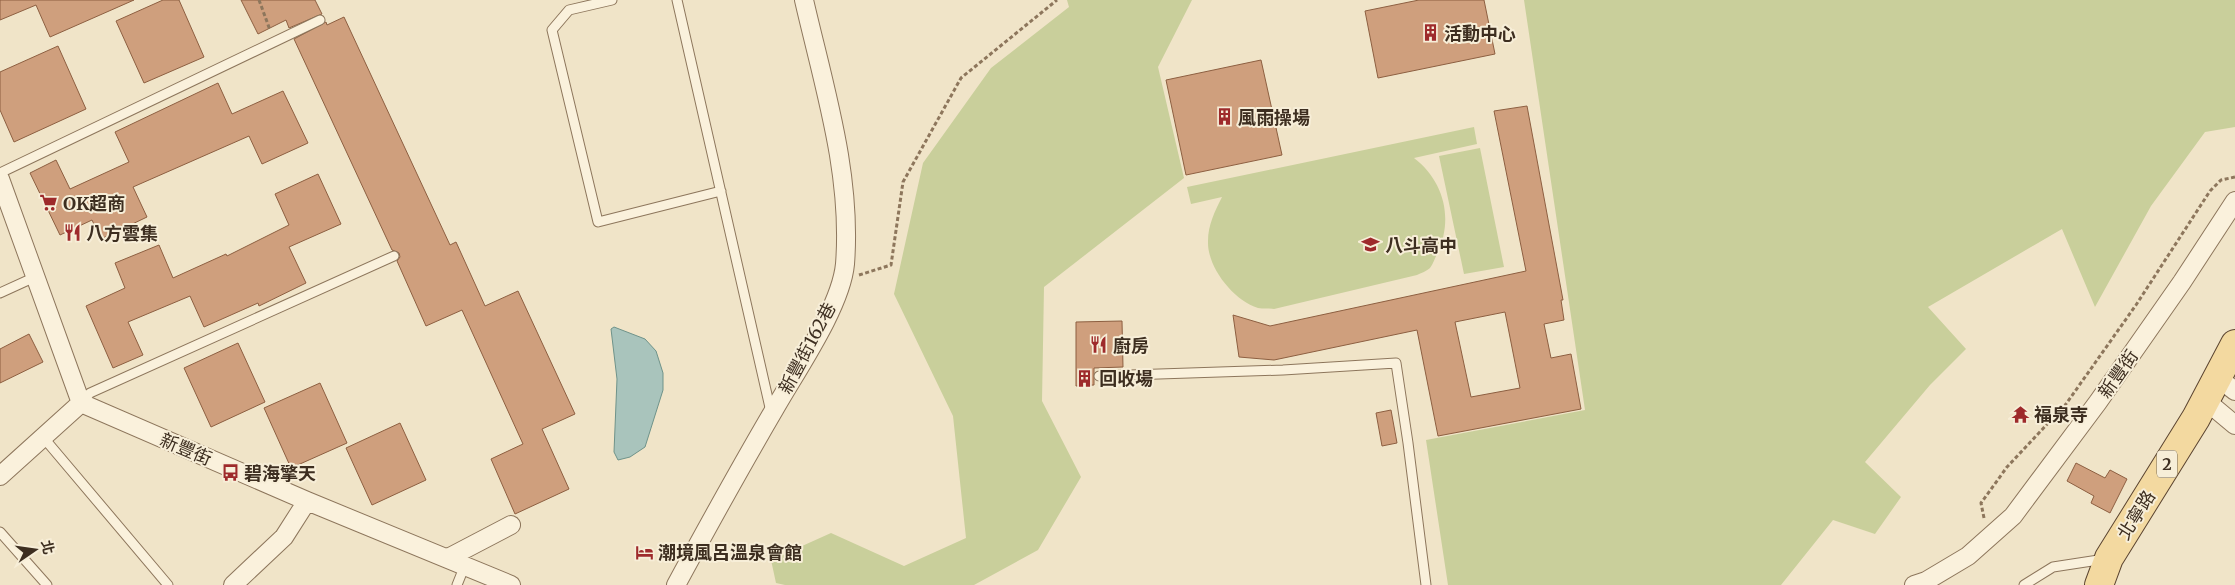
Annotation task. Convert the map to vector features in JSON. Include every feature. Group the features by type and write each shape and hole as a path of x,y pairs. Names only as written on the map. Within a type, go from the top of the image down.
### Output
{"main road":[{"name":"北寧路","path":"2099,585 2109,558 2219,390 2235,344"}],"street":[{"name":"新豐街162巷","path":"676,585 832,309 844,267 847,208 841,163 804,0"},
{"path":"0,179 81,403 0,476"},
{"name":"新豐街","path":"1914,585 1926,581 1968,556 2013,516 2098,402 2182,282 2235,201"},
{"path":"2219,390 2235,425"},
{"name":"新豐街","path":"81,403 307,501 511,585"},
{"path":"233,585 284,537 307,501"},
{"path":"448,558 512,525"}],"lane":[{"path":"612,0 569,10 552,30 598,222 721,191"},
{"path":"677,0 771,414"},
{"path":"0,173 320,20"},
{"path":"81,403 90,393 394,256"},
{"path":"0,292 35,277"},
{"path":"1099,376 1283,370 1396,363 1426,585"},
{"path":"43,437 168,585"},
{"path":"0,532 47,585"},
{"path":"2024,585 2054,567 2109,558"},
{"path":"457,585 465,565"}],"path":[{"path":"259,0 275,42"},
{"path":"840,282 891,265 903,182 961,78 1057,0"},
{"path":"1988,539 1981,503 2007,467 2066,404 2136,305 2210,191 2221,180 2235,177"}],"green space":[{"path":"1067,0 1192,0 1158,67 1184,178 1044,287 1042,401 1081,477 1038,550 974,585 785,585 776,583 771,560 831,533 904,566 966,538 953,416 894,294 923,163 991,68 1069,7"},
{"path":"1524,0 2235,0 2235,127 2205,132 2151,206 2095,307 2062,229 1928,307 1966,349 1930,385 1865,462 1901,497 1875,534 1833,520 1781,585 1448,585 1426,440 1585,410"},
{"path":"1474,127 1477,144 1414,158 1433,178 1439,189 1445,214 1442,241 1432,265 1426,271 1417,275 1274,309 1258,308 1249,304 1231,290 1217,272 1209,251 1208,235 1212,218 1222,197 1191,204 1187,187"},
{"path":"1480,148 1504,267 1464,274 1439,156"}],"water":[{"path":"614,327 645,339 656,351 663,373 663,390 645,447 630,457 618,460 614,452 617,379 611,329"}],"building":[{"path":"0,0 134,0 50,37 36,5 0,20"},
{"path":"163,0 179,0 204,57 144,83 116,21"},
{"path":"241,0 315,0 322,14 289,28 286,20 258,34"},
{"name":"活動中心","path":"1419,0 1484,0 1495,54 1378,78 1365,11"},
{"path":"344,17 450,245 456,242 485,306 518,291 575,414 542,429 569,489 515,514 491,459 523,444 462,310 426,326 397,261 400,257 399,253 392,250 294,39 326,22 327,25"},
{"path":"58,46 86,109 14,142 0,110 0,72"},
{"name":"風雨操場","path":"1261,60 1282,155 1186,175 1166,80"},
{"path":"218,83 232,114 283,91 308,143 262,164 249,136 133,187 147,217 101,239 92,220 60,235 30,173 56,160 70,189 129,162 115,132"},
{"path":"1527,106 1563,300 1561,300 1564,320 1544,324 1551,358 1571,354 1581,409 1438,436 1417,330 1274,360 1239,357 1233,315 1270,326 1526,271 1494,111","holes":["1505,312 1520,388 1471,397 1455,322"]},
{"path":"318,174 341,224 289,247 306,283 259,306 258,303 204,327 190,296 128,322 143,355 113,368 86,306 125,288 115,263 159,245 173,278 226,254 227,256 289,225 275,194"},
{"name":"廚房","path":"1122,321 1123,367 1094,368 1094,385 1076,386 1076,322"},
{"path":"29,334 43,362 0,383 0,349"},
{"path":"238,343 265,402 211,427 184,368"},
{"path":"320,383 347,443 291,468 264,408"},
{"path":"1391,410 1397,443 1382,446 1376,413"},
{"path":"400,423 426,480 372,505 346,448"},
{"path":"2076,463 2105,478 2110,470 2127,479 2110,513 2091,503 2094,496 2067,481"}],"place":[{"name":"活動中心","path":"1430,33"},
{"name":"風雨操場","path":"1224,117"},
{"name":"OK超商","path":"49,203"},
{"name":"八方雲集","path":"72,233"},
{"name":"八斗高中","path":"1371,245"},
{"name":"廚房","path":"1099,345"},
{"name":"回收場","path":"1085,378"},
{"name":"福泉寺","path":"2020,414"},
{"name":"碧海擎天","path":"230,473"},
{"name":"潮境風呂溫泉會館","path":"644,552"}]}
